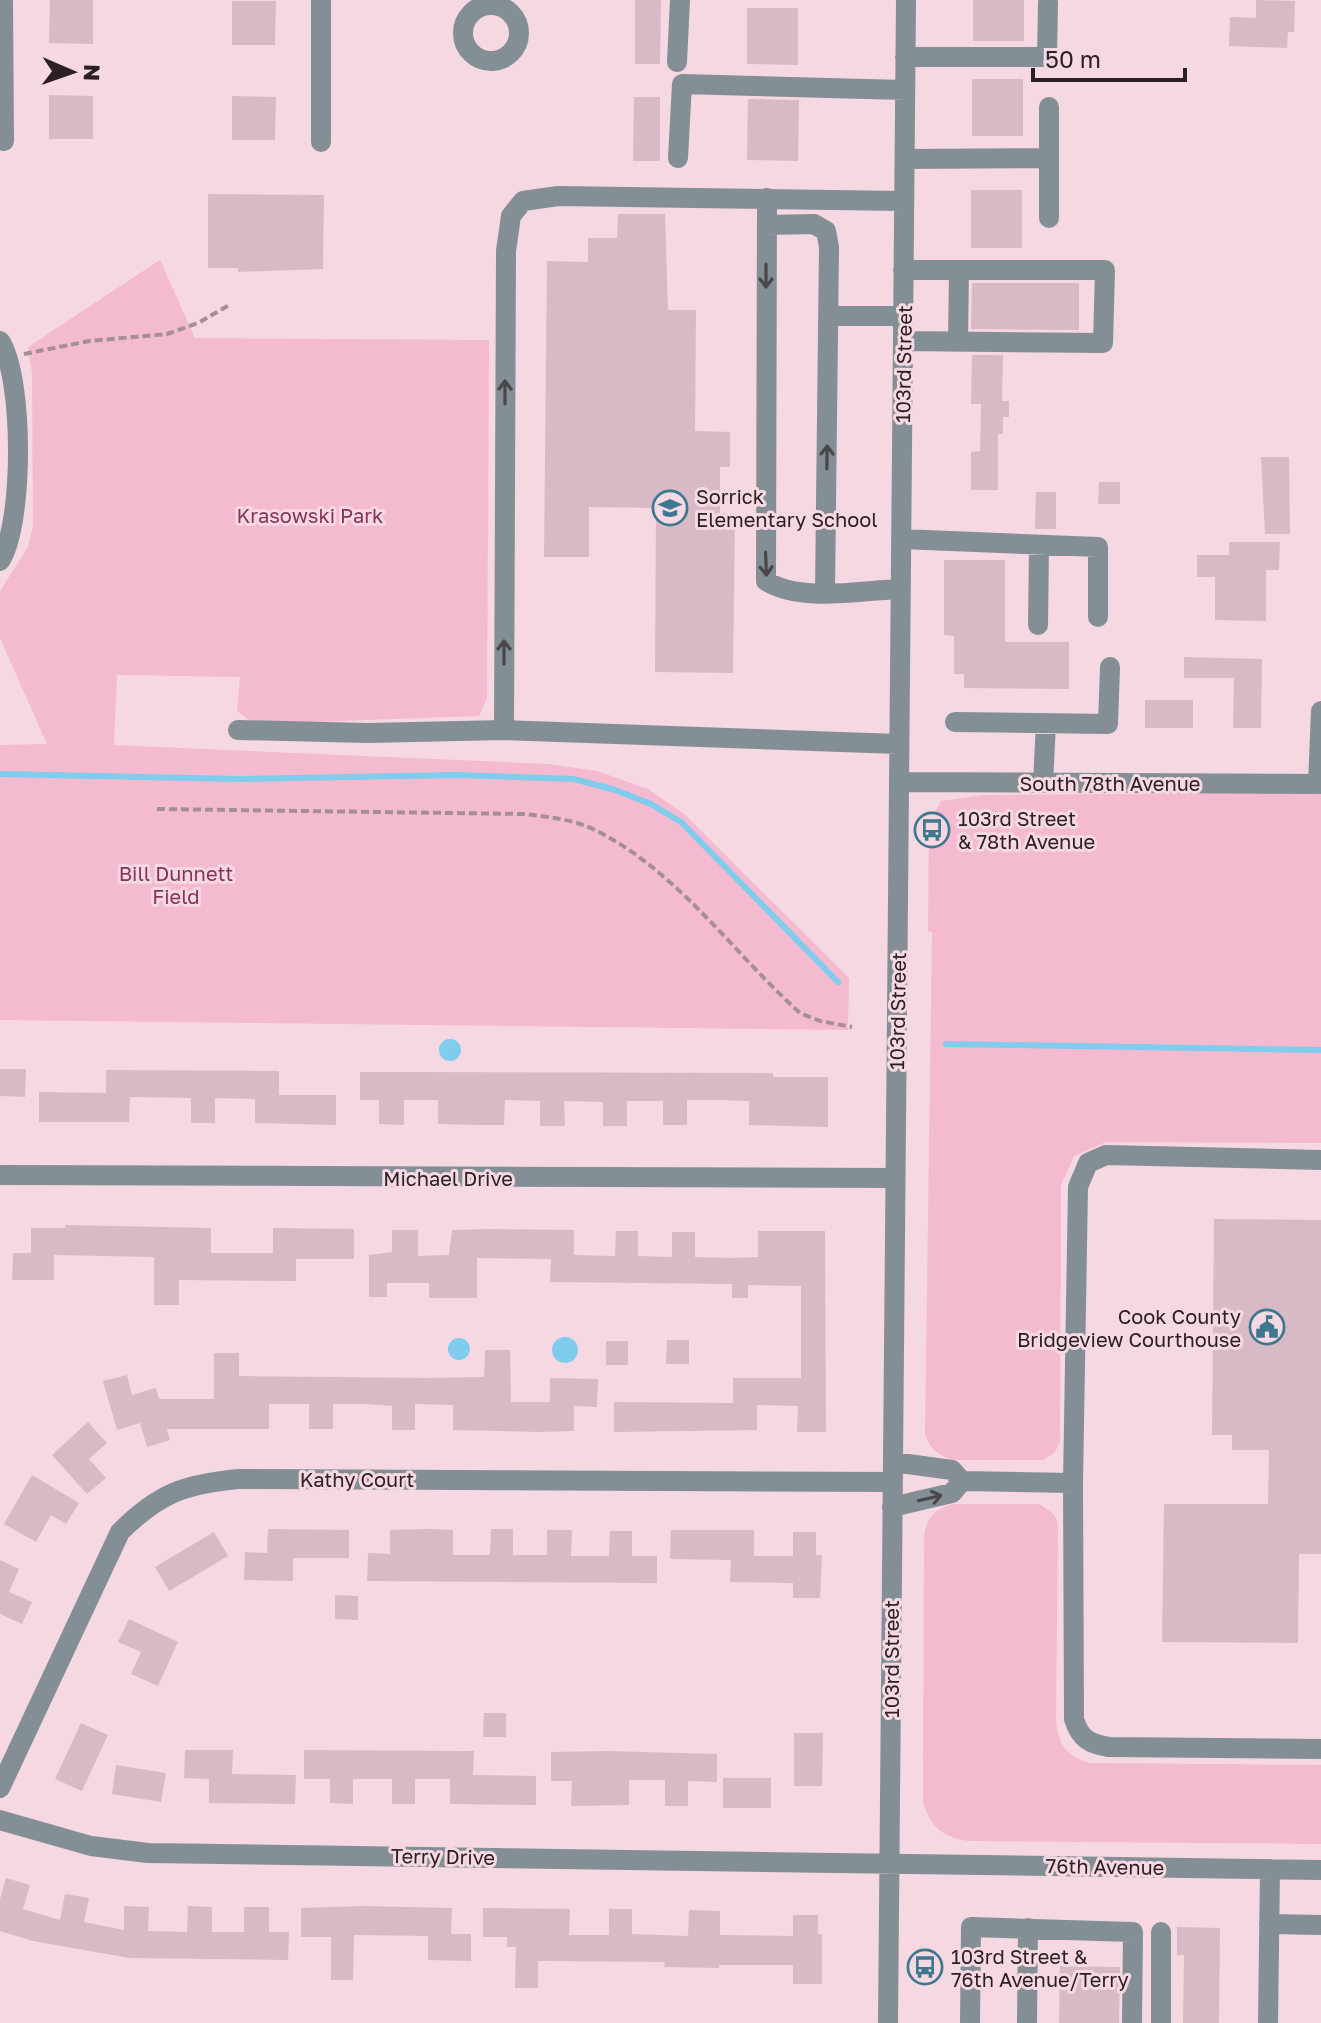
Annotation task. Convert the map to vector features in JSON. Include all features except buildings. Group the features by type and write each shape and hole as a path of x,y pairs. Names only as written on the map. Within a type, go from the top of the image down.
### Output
{"street":[{"path":"3,0 4,141"},
{"path":"321,0 321,142"},
{"path":"677,62 680,0"},
{"name":"103rd Street","path":"888,2023 906,0"},
{"path":"905,57 1047,57 1048,3"},
{"path":"678,158 682,84 905,90"},
{"path":"1049,107 1049,218"},
{"path":"905,159 1049,158"},
{"path":"504,730 506,251 511,216 523,201 558,196 904,201"},
{"path":"767,198 766,581 778,588 825,591 901,589"},
{"path":"767,225 814,224 826,231 829,247 825,591"},
{"path":"903,270 1105,270 1103,343 903,341"},
{"path":"958,342 959,270"},
{"path":"828,316 903,316"},
{"path":"0,561 11,539 15,516 16,393 4,349"},
{"path":"901,539 1098,547 1098,617"},
{"path":"1038,625 1039,546"},
{"path":"955,722 1108,724 1110,667"},
{"path":"1320,784 1321,711"},
{"path":"1043,783 1046,723"},
{"path":"238,730 368,733 504,730 899,744"},
{"name":"South 78th Avenue","path":"899,782 1320,784"},
{"path":"1321,1160 1106,1155 1088,1163 1078,1187 1073,1483 1074,1719 1078,1732 1091,1744 1109,1747 1321,1749"},
{"name":"Michael Drive","path":"0,1175 895,1178"},
{"name":"Kathy Court","path":"0,1788 120,1532 143,1509 168,1493 199,1482 952,1470 962,1481"},
{"path":"892,1507 952,1493 962,1481 1073,1483"},
{"name":"Terry Drive","path":"0,1820 91,1846 148,1853 889,1862"},
{"name":"76th Avenue","path":"889,1862 1321,1870"},
{"path":"1268,2023 1270,1869"},
{"path":"1269,1924 1321,1925"},
{"path":"970,2023 971,1927 1133,1932 1132,2023"},
{"path":"1027,2023 1028,1928"},
{"path":"1161,1932 1161,2023"}],"path":[{"path":"4,349 167,334 198,323 229,305"},
{"path":"157,809 524,814 562,819 595,830 684,894 800,1013 820,1021 852,1027"}],"green space":[{"path":"160,260 195,338 489,340 487,698 479,716 254,724 237,711 240,677 117,675 114,745 548,764 597,771 648,789 684,814 849,978 848,1030 0,1020 0,745 47,744 0,638 0,591 28,547 33,526 32,373 28,347"},
{"path":"1321,792 1321,1143 1106,1142 1074,1156 1061,1185 1060,1442 1054,1453 1043,1460 952,1460 942,1456 929,1444 925,1434 932,932 928,931 929,823 941,801 983,795"},
{"path":"953,1504 1039,1504 1054,1514 1058,1523 1056,1717 1058,1734 1068,1752 1089,1763 1321,1765 1321,1844 969,1841 952,1837 934,1825 923,1803 924,1539 932,1516"}],"water":[{"path":"450,1039 458,1042 461,1050 458,1058 450,1061 442,1058 439,1050 442,1042"},
{"path":"565,1337 574,1341 578,1350 574,1359 565,1363 556,1359 552,1350 556,1341"},
{"path":"459,1338 467,1341 470,1349 467,1357 459,1360 451,1357 448,1349 451,1341"}],"waterway":[{"path":"0,774 237,779 458,775 574,779 651,804 681,822 838,982"},
{"path":"946,1044 1321,1050"}],"place":[{"name":"Sorrick Elementary School","path":"670,508"},
{"name":"103rd Street & 78th Avenue","path":"932,830"},
{"name":"Cook County Bridgeview Courthouse","path":"1267,1327"},
{"name":"103rd Street & 76th Avenue/Terry","path":"925,1967"}],"park label":[{"name":"Krasowski Park","path":"310,515"},
{"name":"Bill Dunnett Field","path":"176,884"}]}
